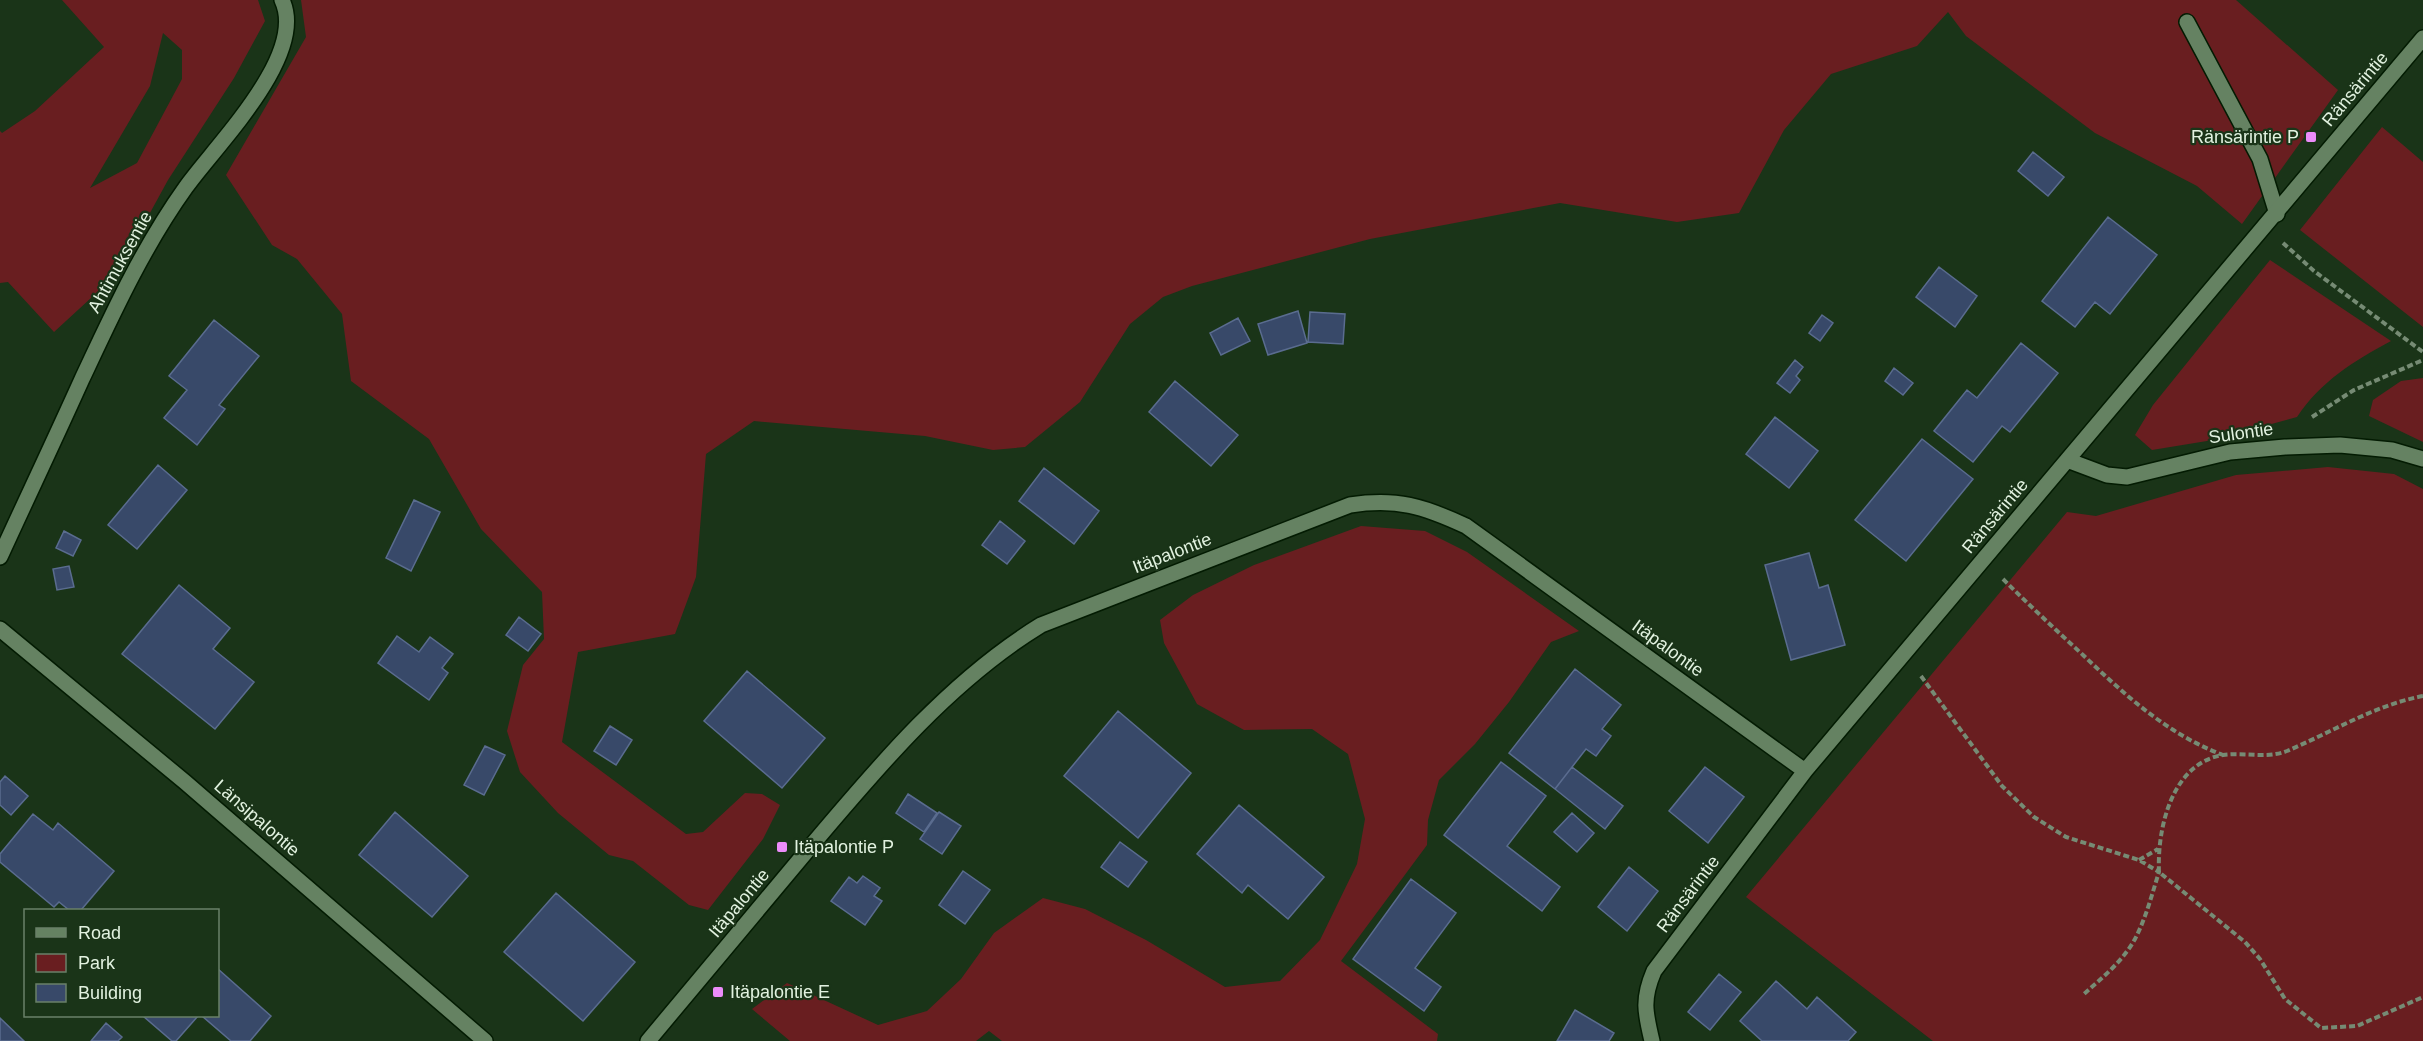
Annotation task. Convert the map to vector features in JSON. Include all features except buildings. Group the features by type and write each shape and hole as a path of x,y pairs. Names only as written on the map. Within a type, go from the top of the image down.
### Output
{"street":[{"name":"Ahtimuksentie","path":"0,557 139,261 185,189 247,110 279,60 285,32 285,7 282,0"},
{"path":"2187,22 2260,159 2277,214"},
{"name":"Ränsärintie","path":"1652,1041 1644,1001 1654,971 1804,771 2277,214 2423,38"},
{"name":"Sulontie","path":"2067,460 2107,475 2127,477 2230,452 2285,447 2340,445 2392,450 2423,459"},
{"name":"Itäpalontie","path":"648,1041 903,740 980,669 1014,642 1041,625 1350,505 1377,501 1410,504 1439,513 1466,526 1804,771"},
{"name":"Länsipalontie","path":"0,629 185,782 485,1041"}],"path":[{"path":"2277,214 2281,241 2313,271 2423,352"},
{"path":"2310,419 2354,390 2423,360"},
{"path":"1983,560 2126,696 2161,723 2187,739 2223,755"},
{"path":"1904,653 2002,786 2034,817 2066,837 2139,860 2159,872 2245,942 2260,959 2284,999 2321,1028 2357,1026 2423,997"},
{"path":"2084,994 2111,970 2134,940 2149,906 2159,872 2158,849 2166,808 2185,777 2201,762 2223,755 2284,752 2380,708 2423,696"},
{"path":"2139,860 2158,849"}],"green space":[{"path":"62,0 258,0 265,21 234,78 168,180 116,275 54,332 8,282 0,283 0,131 2,133 35,111 104,47","holes":["163,33 182,50 182,79 137,163 90,188 150,86"]},
{"path":"301,0 2236,0 2338,90 2242,224 2197,186 2095,133 1966,36 1948,12 1917,46 1831,74 1784,130 1739,213 1677,222 1560,203 1370,239 1192,286 1163,297 1130,324 1080,402 1025,447 993,450 925,436 754,421 706,454 696,577 675,634 578,652 562,742 686,834 703,832 745,793 762,794 780,805 763,839 708,910 689,905 633,861 609,855 558,813 520,772 507,731 523,665 544,639 542,592 481,529 429,439 351,381 342,314 297,259 272,245 226,175 306,37"},
{"path":"2382,127 2423,162 2423,327 2300,230"},
{"path":"2270,260 2391,341 2339,373 2306,404 2297,417 2213,440 2152,450 2135,435 2153,405"},
{"path":"2423,378 2423,442 2369,416 2373,400 2401,381"},
{"path":"2328,467 2394,474 2423,489 2423,1041 1933,1041 1746,897 2067,512 2096,516 2236,475"},
{"path":"1361,526 1425,531 1467,552 1579,631 1551,642 1509,702 1475,744 1439,780 1428,820 1427,845 1341,961 1438,1034 1437,1041 1002,1041 989,1031 976,1041 790,1041 752,1009 787,983 878,1025 927,1011 961,979 994,933 1043,898 1085,909 1146,940 1225,987 1280,981 1320,940 1357,864 1365,819 1348,754 1312,729 1244,730 1197,704 1164,643 1160,620 1193,595 1254,565"}],"place":[{"name":"Ränsärintie P","path":"2311,137"},
{"name":"Itäpalontie P","path":"782,847"},
{"name":"Itäpalontie E","path":"718,992"}]}
